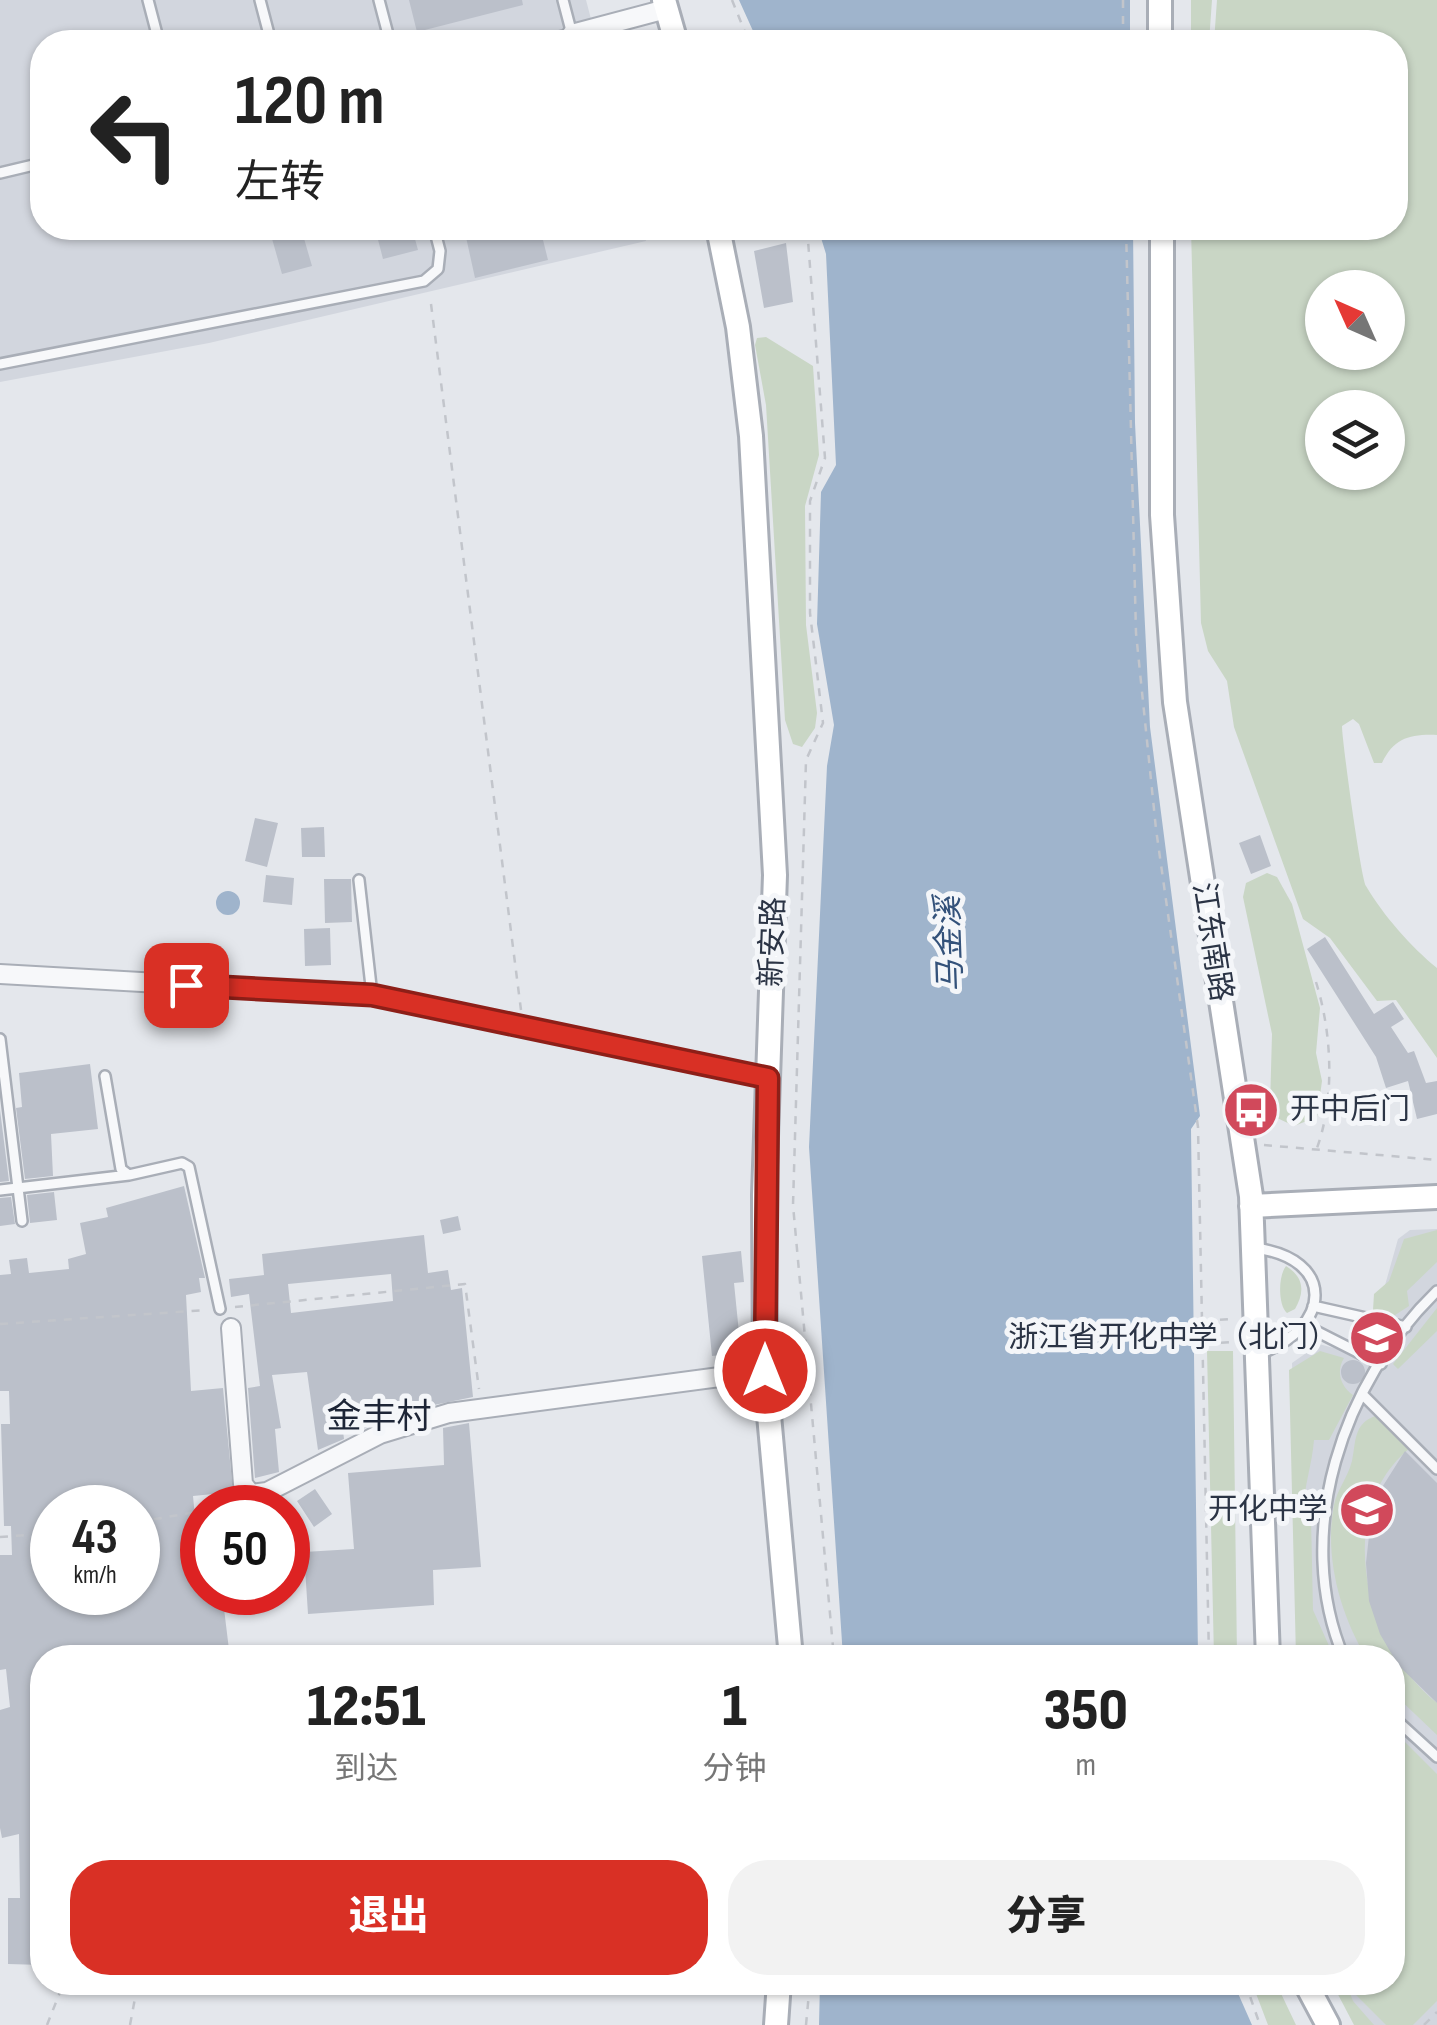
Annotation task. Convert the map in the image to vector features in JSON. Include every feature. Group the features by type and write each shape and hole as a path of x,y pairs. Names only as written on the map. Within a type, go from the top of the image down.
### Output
{"street":[{"path":"1160,0 1160,30"},
{"path":"595,30 665,4 673,30"},
{"name":"新安路","path":"720,240 738,328 752,456 775,874 765,1371 790,1645"},
{"name":"江东南路","path":"1162,240 1162,514 1176,702 1251,1206 1267,1645"},
{"path":"0,974 372,995 768,1078"},
{"path":"1251,1206 1437,1197"},
{"path":"231,1328 243,1484 251,1494 266,1492 402,1425 482,1410 765,1371"},
{"path":"776,2025 778,1995"},
{"path":"1313,1995 1328,2025"}],"lane":[{"path":"148,0 156,30"},
{"path":"260,0 269,30"},
{"path":"379,0 387,30"},
{"path":"563,0 571,30"},
{"path":"0,173 30,165"},
{"path":"0,364 424,281 438,269 437,240"},
{"path":"358,880 372,995"},
{"path":"0,1039 22,1221"},
{"path":"104,1076 120,1168 129,1175"},
{"path":"0,1190 129,1175 182,1163 189,1168 220,1308"},
{"path":"1252,1248 1287,1254 1303,1267 1311,1280 1313,1306 1306,1326 1287,1344 1256,1355"},
{"path":"1340,1645 1322,1580 1326,1485 1381,1364 1406,1326 1437,1291"},
{"path":"1313,1306 1406,1326"},
{"path":"1306,1326 1381,1364"},
{"path":"1364,1396 1437,1469"},
{"path":"1405,1728 1437,1757"}],"path":[{"path":"732,0 744,30"},
{"path":"1122,0 1123,30"},
{"path":"807,240 826,458 810,501 810,612 823,723 806,760 793,1205 833,1645"},
{"path":"1126,240 1136,633 1156,829 1198,1127 1209,1645"},
{"path":"431,304 523,1026"},
{"path":"1316,982 1324,1008 1328,1056 1324,1128 1316,1150"},
{"path":"1243,1144 1437,1160"},
{"path":"0,1324 465,1284 482,1410"},
{"path":"1203,1321 1230,1319"},
{"path":"1203,1344 1231,1342"},
{"path":"0,1537 30,1535"},
{"path":"47,2025 59,1995"},
{"path":"130,2025 136,1995"},
{"path":"806,2025 809,1995"},
{"path":"1250,1995 1260,2025"},
{"path":"1424,2025 1437,2012"}],"shaded area":[{"path":"0,0 586,0 594,30 30,30 30,240 646,241 209,343 0,382"},
{"name":"开化中学","path":"1437,1229 1437,2025 1357,2025 1344,1995 1405,1995 1405,1645 1300,1645 1292,1363 1319,1344 1356,1354 1382,1296 1398,1239 1410,1230"}],"green space":[{"path":"1191,0 1212,0 1210,30 1191,30"},
{"path":"1217,0 1437,0 1437,735 1404,739 1382,763 1374,763 1359,724 1353,719 1342,726 1366,886 1398,930 1437,968 1437,1058 1396,1000 1377,1001 1330,938 1303,919 1234,727 1227,681 1208,651 1201,623 1191,240 1408,240 1408,30 1215,30"},
{"path":"766,337 813,366 819,455 805,506 806,625 817,713 815,728 802,747 793,744 785,720 766,405 755,345 757,338"},
{"path":"1267,873 1277,877 1292,904 1320,1008 1316,1053 1322,1081 1317,1117 1294,1126 1275,1117 1270,1106 1272,1034 1243,897 1246,883"},
{"path":"1437,1230 1437,1262 1407,1291 1409,1306 1392,1317 1373,1310 1374,1294 1389,1281 1404,1239"},
{"path":"1286,1266 1299,1280 1301,1291 1295,1309 1287,1313 1280,1290"},
{"path":"1437,1308 1437,1331 1398,1369 1393,1364"},
{"path":"1207,1351 1233,1351 1237,1645 1214,1645"},
{"path":"1320,1351 1344,1358 1341,1378 1353,1395 1329,1440 1314,1440 1304,1503 1304,1512 1311,1517 1313,1610 1329,1645 1296,1645 1289,1370"},
{"path":"1375,1416 1410,1448 1385,1475 1371,1508 1365,1543 1367,1579 1390,1645 1360,1645 1336,1584 1331,1544 1334,1505 1350,1467 1359,1429"},
{"path":"1405,1668 1437,1703 1437,1735 1405,1704"},
{"path":"1405,1742 1437,1774 1437,2001 1413,2025 1386,2025 1356,1995 1405,1995"},
{"path":"1257,1995 1282,1995 1296,2025 1268,2025"},
{"path":"1338,1995 1351,1995 1374,2025 1354,2025"}],"water":[{"path":"739,0 1130,0 1130,30 753,30"},
{"name":"马金溪","path":"822,240 1133,240 1135,423 1150,727 1200,1116 1191,1129 1198,1645 842,1645 809,1147 827,766 834,725 817,624 821,492 836,465 826,254"},
{"path":"228,891 237,894 237,912 228,915 219,912 216,903 219,894"},
{"path":"820,1995 1239,1995 1252,2025 819,2025"}],"building":[{"path":"409,0 522,0 523,5 416,30"},
{"path":"272,240 304,240 312,266 282,274"},
{"path":"378,240 415,240 418,250 383,259"},
{"path":"467,240 543,240 548,260 475,278"},
{"path":"786,243 793,302 764,308 754,251"},
{"path":"255,818 278,823 267,867 245,861"},
{"path":"324,827 325,857 302,857 301,828"},
{"path":"1260,835 1271,866 1251,874 1239,843"},
{"path":"266,875 294,878 292,905 263,902"},
{"path":"324,879 351,879 352,922 325,923"},
{"path":"330,928 331,965 305,966 304,929"},
{"path":"1325,937 1374,1014 1393,1002 1404,1019 1391,1027 1408,1053 1414,1051 1426,1083 1437,1081 1437,1114 1417,1119 1408,1081 1386,1088 1376,1057 1307,949"},
{"path":"90,1064 98,1129 51,1134 53,1176 25,1179 16,1108 22,1107 19,1073"},
{"path":"0,1110 9,1181 0,1182"},
{"path":"184,1186 205,1278 199,1278 201,1292 186,1295 191,1391 223,1388 232,1485 180,1485 180,1615 225,1615 228,1645 30,1645 30,1965 8,1964 8,1898 20,1898 19,1834 2,1838 0,1828 0,1710 10,1707 6,1669 0,1670 0,1555 12,1555 11,1526 4,1526 1,1424 10,1424 9,1391 0,1391 0,1275 11,1274 9,1260 27,1258 29,1273 69,1269 68,1259 86,1254 80,1223 108,1217 106,1208"},
{"path":"54,1192 57,1220 30,1223 27,1195"},
{"path":"11,1197 15,1224 0,1226 0,1198"},
{"path":"458,1216 461,1230 443,1234 440,1220"},
{"path":"424,1235 428,1273 448,1270 451,1290 462,1288 473,1397 385,1415 385,1419 363,1429 343,1431 344,1439 318,1450 307,1372 272,1375 281,1428 275,1429 279,1472 255,1478 248,1388 260,1386 249,1294 231,1297 229,1279 264,1275 262,1254","holes":["391,1274 393,1301 291,1313 288,1284"]},
{"path":"741,1251 744,1282 734,1283 741,1353 712,1356 702,1256"},
{"path":"1353,1360 1365,1372 1353,1384 1341,1372"},
{"path":"469,1423 481,1567 433,1570 434,1605 310,1614 310,1552 354,1549 348,1473 444,1465 443,1428"},
{"path":"1405,1451 1437,1483 1437,1703 1405,1672 1405,1645 1386,1645 1369,1601 1366,1563 1371,1518 1381,1489"},
{"path":"315,1489 332,1514 314,1527 310,1521 310,1492"}],"place":[{"name":"开中后门","path":"1251,1110"},
{"name":"浙江省开化中学（北门）","path":"1377,1338"},
{"name":"开化中学","path":"1367,1510"}],"district":[{"name":"金丰村","path":"379,1417"}],"route":[{"path":"186,985 372,995 768,1078 765,1371"}]}
